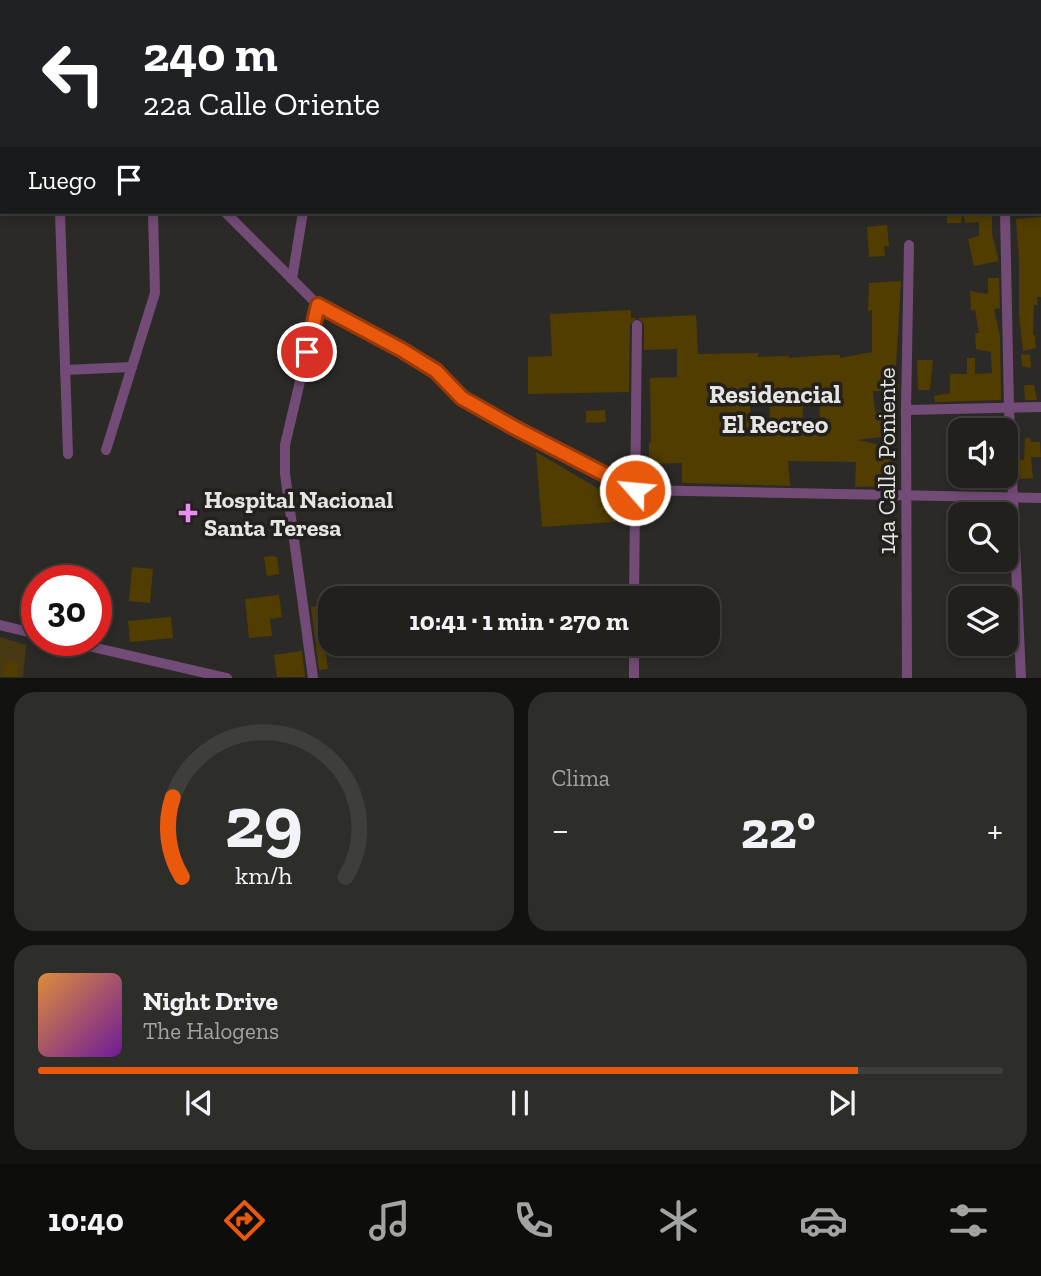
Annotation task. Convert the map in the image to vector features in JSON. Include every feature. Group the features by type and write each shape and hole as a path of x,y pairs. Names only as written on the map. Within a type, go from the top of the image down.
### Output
{"street":[{"path":"60,214 68,454"},
{"path":"106,450 155,293 153,214"},
{"path":"227,214 318,305 436,371 462,398 635,490 1041,498"},
{"path":"292,279 303,214"},
{"path":"1005,214 1009,408 1021,677"},
{"name":"14a Calle Poniente","path":"907,677 906,410 909,245"},
{"path":"313,677 285,474 285,445 318,305"},
{"path":"634,586 637,325"},
{"path":"65,370 132,367"},
{"path":"906,410 1041,407"},
{"path":"0,625 21,630"},
{"path":"112,651 227,677"},
{"path":"634,656 634,677"}],"shaded area":[{"path":"0,637 21,643 21,656 25,656 23,677 0,677"}],"building":[{"path":"947,214 962,214 961,223 947,223"},
{"path":"963,214 992,214 992,234 999,261 974,266 968,239 979,236 979,222 965,223"},
{"path":"1041,217 1041,297 1037,297 1038,305 1034,305 1033,335 1036,348 1023,351 1016,219"},
{"path":"887,225 889,246 884,246 885,256 869,257 867,227"},
{"path":"988,278 999,278 1000,308 994,309 1000,336 1001,400 935,402 934,396 950,393 950,374 967,374 967,358 975,358 975,374 992,373 991,352 976,349 975,333 979,333 975,310 971,311 970,291 988,294"},
{"path":"901,281 895,383 899,384 899,391 873,391 875,412 894,407 897,435 857,440 896,448 891,486 855,487 856,462 788,461 790,486 682,483 682,463 649,464 650,378 677,377 677,349 644,350 644,324 638,318 696,315 698,354 758,353 758,357 789,358 840,355 840,358 872,352 872,310 868,311 869,283","holes":["769,392 770,422 751,422 750,393","819,392 820,421 802,422 804,393"]},
{"path":"631,310 631,318 636,318 630,325 629,392 528,394 528,357 552,356 550,314"},
{"path":"1021,354 1030,355 1031,368 1022,366"},
{"path":"917,360 933,360 930,390 918,390"},
{"path":"1024,385 1034,385 1037,400 1025,400"},
{"path":"605,410 606,422 586,423 586,411"},
{"path":"1025,438 1030,438 1031,442 1040,442 1041,457 1031,457 1033,478 1020,479 1019,459 1024,460"},
{"path":"536,452 628,506 627,521 542,527"},
{"path":"264,557 277,557 279,574 267,576"},
{"path":"132,567 153,569 150,603 129,601"},
{"path":"279,595 282,617 270,619 272,636 249,638 245,599"},
{"path":"318,606 318,656 326,656 328,669 319,670 311,607"},
{"path":"171,617 173,638 130,642 128,621"},
{"path":"302,651 305,677 277,677 274,655"},
{"path":"4,662 19,663 17,677 3,677"}],"place":[{"name":"Hospital Nacional Santa Teresa","path":"188,513"}],"district":[{"name":"Residencial El Recreo","path":"775,409"}],"route":[{"path":"307,352 318,305 436,371 462,398 635,490"}]}
